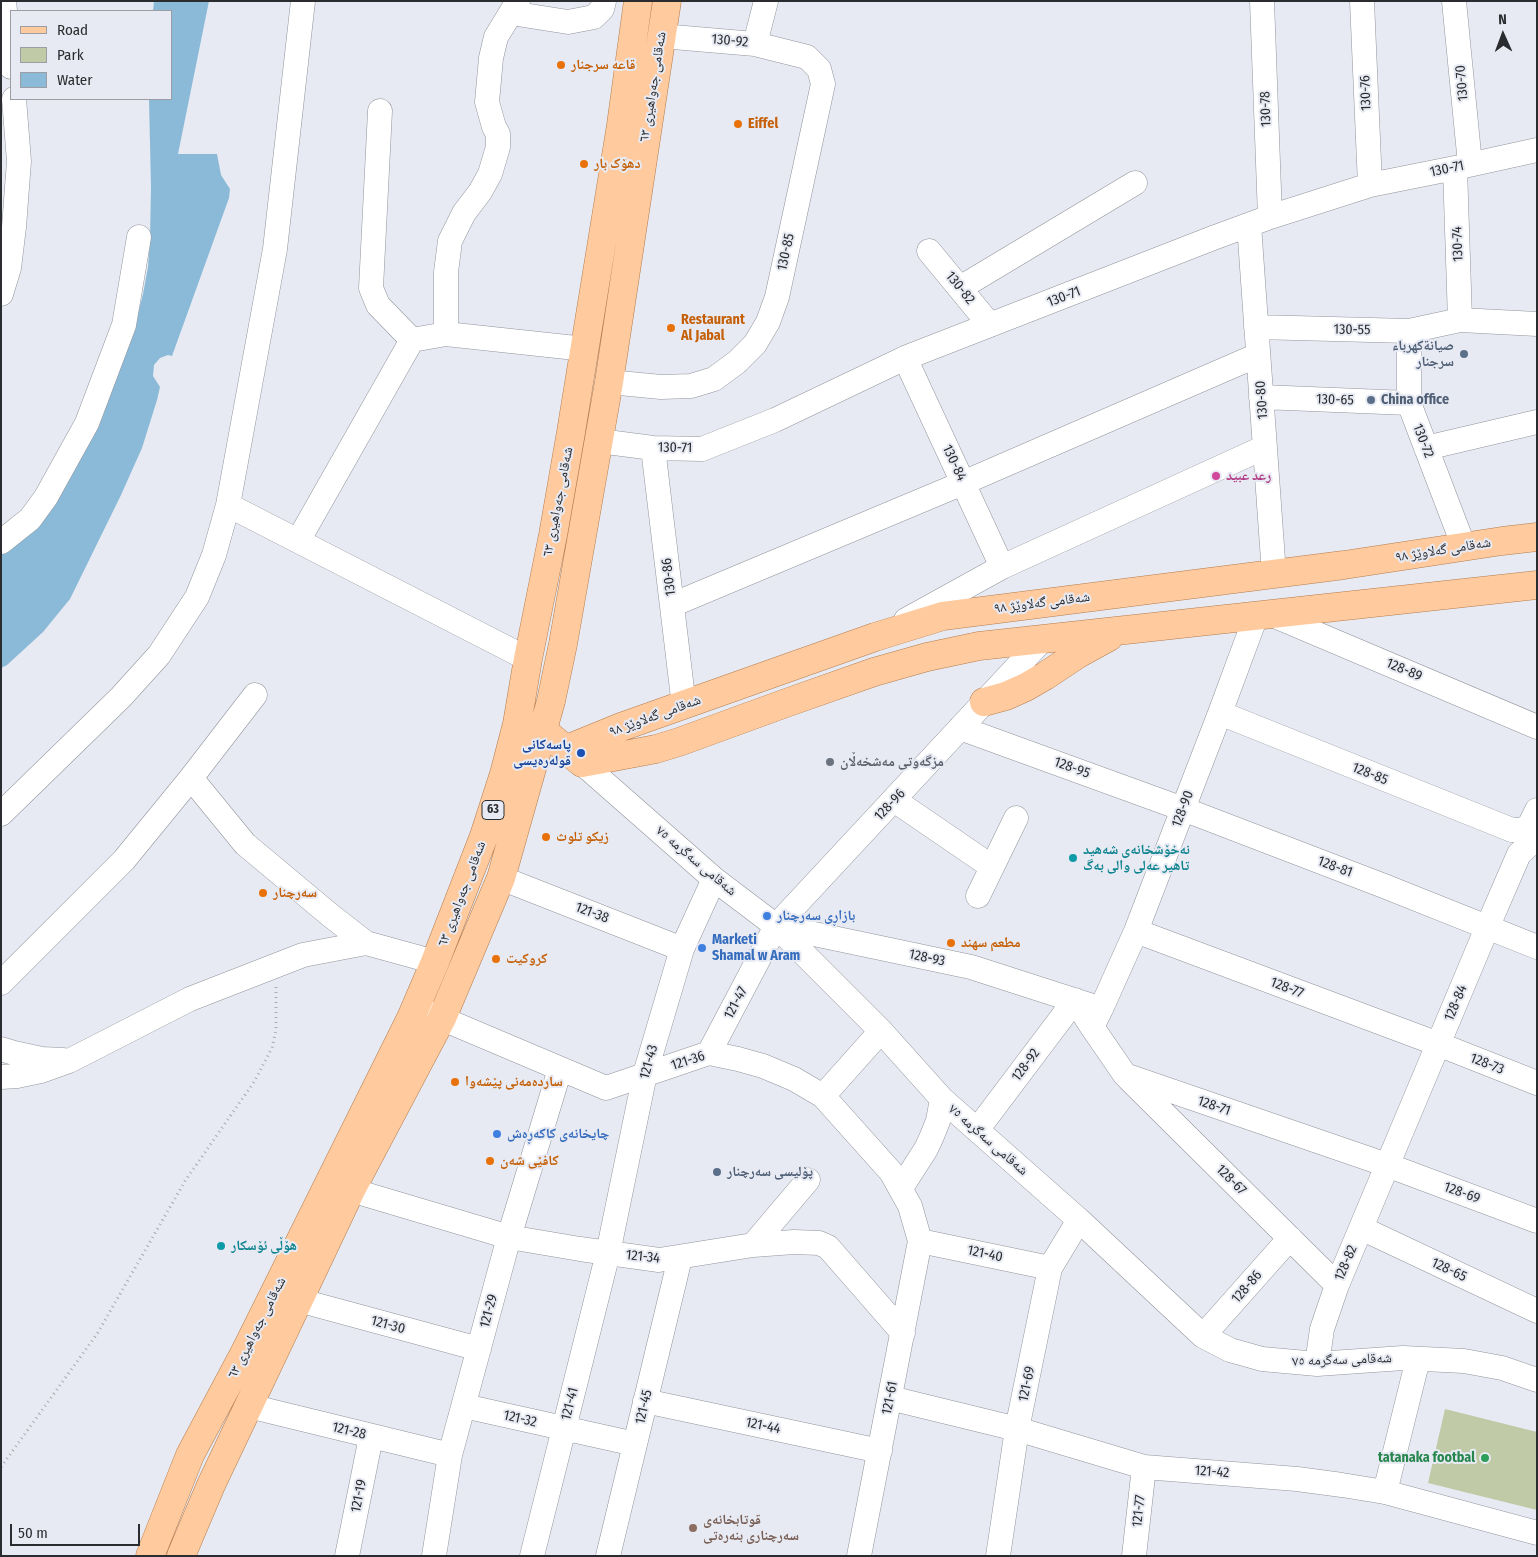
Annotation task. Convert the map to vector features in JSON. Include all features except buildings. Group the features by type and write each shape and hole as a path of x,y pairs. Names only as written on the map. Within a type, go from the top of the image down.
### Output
{"main road":[{"name":"شەقامی جەواهیری ٦٣","path":"150,1556 190,1455 246,1350 416,1007 484,836 504,774 517,724 553,535 621,125 638,1"},
{"name":"شەقامی جەواهیری ٦٣","path":"181,1556 211,1485 351,1190 442,1018 501,878 543,732 563,644 609,382 666,1"},
{"name":"شەقامی گەلاوێژ ٩٨","path":"574,756 621,728 875,637 943,616 1274,574 1537,537"},
{"name":"شەقامی گەلاوێژ ٩٨","path":"574,756 656,749 874,672 928,657 979,646 1537,585"},
{"path":"1042,604 1043,639"},
{"path":"984,702 1006,696 1026,687 1085,649 1126,630"},
{"path":"775,674 786,703"},
{"name":"شەقامی سەگرمە ٧٥","path":"517,724 543,732 574,756"}],"street":[{"path":"4,1 10,58"},
{"path":"1,814 121,697 159,655 197,597 214,555 228,505 275,249 303,1"},
{"path":"446,334 446,272 450,241 464,213 480,192 490,174 498,147 498,134 487,102 491,58 496,37 515,7 568,22 594,17 602,9 604,1"},
{"name":"130-92","path":"661,36 755,44 766,1"},
{"name":"130-78","path":"1260,221 1262,1"},
{"name":"130-76","path":"1362,1 1370,185"},
{"name":"130-70","path":"1454,1 1462,166"},
{"name":"130-85","path":"609,382 661,387 691,386 714,379 737,362 755,344 768,322 777,297 823,84 819,69 807,57 755,44"},
{"path":"1,294 9,268 14,227 18,161 14,100"},
{"path":"380,111 371,288 378,305 412,340"},
{"name":"130-71","path":"599,441 653,448 702,449 775,420 905,358 1260,221 1370,185 1537,150"},
{"name":"130-74","path":"1460,320 1462,166"},
{"path":"960,288 1135,183"},
{"name":"130-80","path":"1260,221 1256,327 1274,574"},
{"path":"1,542 22,528 30,520 46,497 87,422 124,324 139,237"},
{"name":"130-82","path":"929,251 990,326"},
{"name":"130-55","path":"1256,327 1409,331 1460,320 1537,324"},
{"name":"130-72","path":"1409,331 1409,403 1464,547"},
{"path":"412,340 446,334 585,349"},
{"path":"298,541 412,340"},
{"path":"672,605 963,483 1258,355"},
{"name":"130-84","path":"905,358 1002,567"},
{"name":"130-65","path":"1262,397 1409,403"},
{"path":"1426,448 1537,422"},
{"path":"875,637 1002,567 1265,447"},
{"name":"130-86","path":"653,448 684,706"},
{"path":"228,505 528,659"},
{"name":"128-90","path":"1096,1018 1136,932 1220,713 1263,615"},
{"name":"128-89","path":"1263,615 1537,727"},
{"name":"128-96","path":"776,926 1043,639"},
{"path":"1,983 124,860 192,778 255,695"},
{"name":"128-85","path":"1220,713 1529,838"},
{"name":"128-95","path":"960,728 1183,809"},
{"name":"شەقامی سەگرمە ٧٥","path":"574,756 714,879 776,926 881,1031 942,1099 1079,1220 1204,1336 1216,1344 1245,1355 1283,1362 1317,1364 1402,1358 1464,1361 1502,1368 1537,1380"},
{"path":"192,778 245,844 330,916 366,942 435,962"},
{"path":"894,800 992,867"},
{"name":"128-81","path":"1183,809 1537,947"},
{"name":"128-84","path":"1387,1166 1519,854 1529,838 1530,826 1537,810"},
{"path":"978,896 1016,818"},
{"name":"121-38","path":"501,878 682,949"},
{"name":"121-43","path":"608,1253 645,1074 682,949 714,879"},
{"name":"128-93","path":"776,926 971,967 1075,1000"},
{"name":"121-47","path":"710,1053 776,926"},
{"name":"128-77","path":"1136,932 1438,1044"},
{"path":"1,1077 41,1071 69,1060 190,999 303,955 366,942"},
{"path":"1075,1000 1096,1018 1125,1075"},
{"name":"128-92","path":"978,1130 1075,1000"},
{"name":"121-36","path":"416,1007 606,1088 710,1053 738,1058 794,1078 824,1096 892,1172 910,1206 920,1241"},
{"path":"824,1096 881,1031"},
{"name":"128-73","path":"1438,1044 1537,1083"},
{"path":"1,1049 42,1059 69,1060"},
{"name":"121-29","path":"434,1556 450,1455 509,1237 560,1069"},
{"name":"128-71","path":"1125,1075 1387,1166"},
{"name":"128-67","path":"1125,1075 1337,1285"},
{"path":"901,1188 926,1149 932,1136 938,1120 942,1099"},
{"name":"128-69","path":"1387,1166 1537,1221"},
{"name":"128-82","path":"1317,1364 1322,1329 1337,1285 1387,1166"},
{"path":"753,1244 808,1180"},
{"name":"121-34","path":"351,1190 509,1237 659,1260 680,1258 753,1244 819,1243 828,1247 903,1332"},
{"name":"121-69","path":"998,1556 1017,1429 1050,1268 1079,1220"},
{"name":"128-65","path":"1361,1228 1537,1311"},
{"name":"128-86","path":"1204,1336 1290,1238"},
{"name":"121-40","path":"920,1241 1050,1268"},
{"name":"121-61","path":"859,1556 920,1241"},
{"name":"121-41","path":"532,1556 608,1253"},
{"name":"121-45","path":"608,1556 680,1258"},
{"name":"121-30","path":"298,1300 479,1349"},
{"path":"1385,1492 1418,1359"},
{"name":"121-42","path":"890,1398 1017,1429 1144,1467 1297,1479 1385,1492 1537,1534"},
{"name":"121-44","path":"645,1401 880,1450"},
{"name":"121-28","path":"248,1406 450,1455"},
{"name":"121-32","path":"464,1406 635,1444"},
{"name":"121-19","path":"347,1556 371,1436"},
{"name":"121-77","path":"1134,1556 1144,1467"}],"path":[{"path":"1,1467 96,1334 185,1181 254,1082 265,1063 272,1048 276,1030 275,966"}],"green space":[{"name":"tatanaka footbal","path":"1445,1409 1537,1432 1537,1510 1428,1483"}],"water":[{"path":"154,1 209,1 178,154 217,154 221,175 230,189 229,198 172,356 168,355 160,358 154,365 153,376 160,387 157,400 142,448 121,495 70,599 43,632 7,665 1,668 1,549 133,333 143,294 150,240 149,100 172,100 172,10 153,10"}],"place":[{"name":"قاعه سرجنار","path":"561,65"},
{"name":"Eiffel","path":"738,124"},
{"name":"دهۆک بار","path":"584,164"},
{"name":"Restaurant Al Jabal","path":"671,328"},
{"name":"صيانةكهرباء سرجنار","path":"1464,354"},
{"name":"China office","path":"1371,400"},
{"name":"رعد عبيد","path":"1216,476"},
{"name":"پاسەکانی قولەرەیسی","path":"581,753"},
{"name":"مزگەوتی مەشخەڵان","path":"830,762"},
{"name":"زيكو تلوث","path":"546,837"},
{"name":"نەخۆشخانەی شەهید تاهیر عەلی والی بەگ","path":"1073,858"},
{"name":"سەرچنار","path":"263,893"},
{"name":"بازاڕی سەرچنار","path":"767,916"},
{"name":"مطعم سهند","path":"951,943"},
{"name":"Marketi Shamal w Aram","path":"702,948"},
{"name":"كروكيت","path":"496,959"},
{"name":"ساردەمەنی پێشەوا","path":"455,1082"},
{"name":"چایخانەی کاکەڕەش","path":"497,1134"},
{"name":"کافێی شەن","path":"490,1161"},
{"name":"پۆلیسی سەرچنار","path":"717,1172"},
{"name":"هۆڵی ئۆسکار","path":"221,1246"},
{"name":"tatanaka footbal","path":"1485,1458"},
{"name":"قوتابخانەی سەرچناری بنەرەتی","path":"693,1528"}]}
